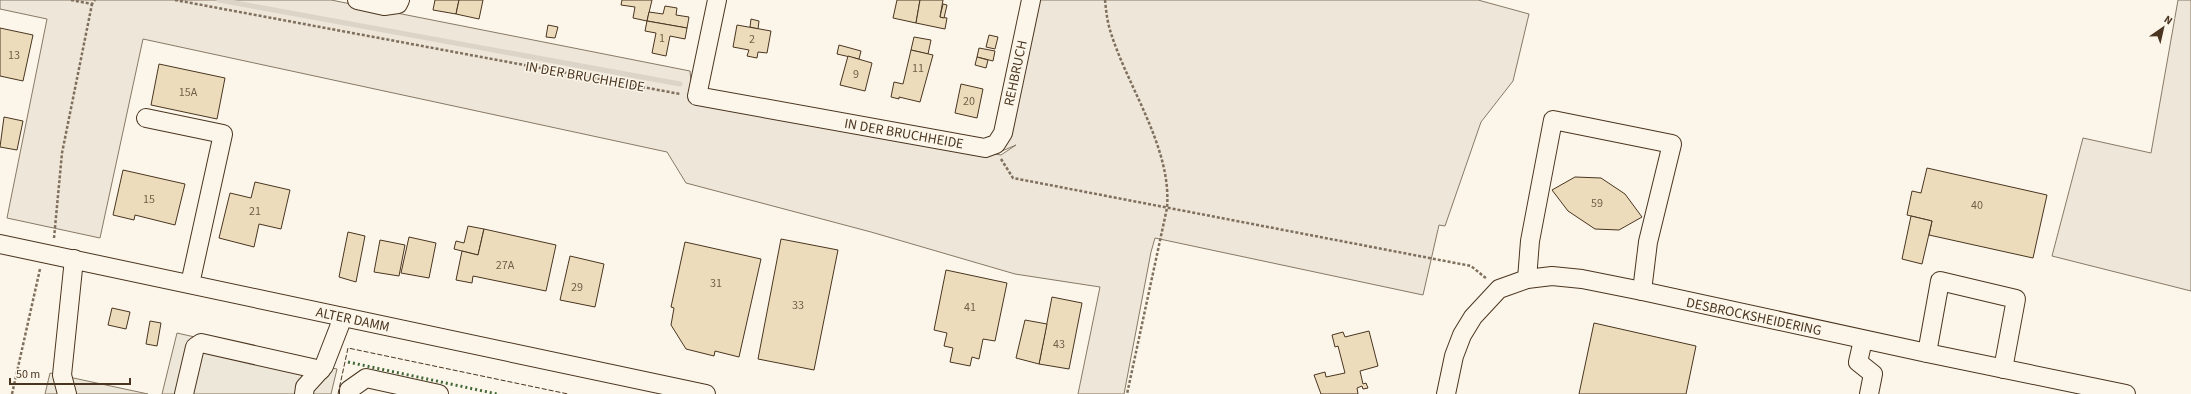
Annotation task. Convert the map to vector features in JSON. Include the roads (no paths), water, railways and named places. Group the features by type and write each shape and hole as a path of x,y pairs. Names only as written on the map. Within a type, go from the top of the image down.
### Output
{"street":[{"path":"357,0 384,6 398,4 400,0"},
{"name":"IN DER BRUCHHEIDE","path":"717,0 697,96 985,148 996,144"},
{"name":"REHBRUCH","path":"996,144 1003,133 1030,0"},
{"path":"146,118 223,134 190,284"},
{"path":"1526,279 1530,241 1553,120 1672,144 1648,242 1642,291"},
{"name":"ALTER DAMM","path":"0,244 706,394"},
{"path":"69,394 62,375 74,259"},
{"name":"DESBROCKSHEIDERING","path":"1446,394 1454,356 1462,335 1473,317 1499,289 1526,279 1552,276 1582,279 1642,291 1863,340 2003,369 2065,388 2126,394"},
{"path":"1927,353 1940,281 2016,299 2003,369"},
{"path":"304,394 305,387 321,370 343,317"},
{"path":"1863,340 1858,362 1873,374 1869,394"},
{"path":"184,394 195,347 201,343 321,370"},
{"path":"349,394 350,390 366,378 439,394"}],"waterway":[{"path":"219,0 680,84"}]}
